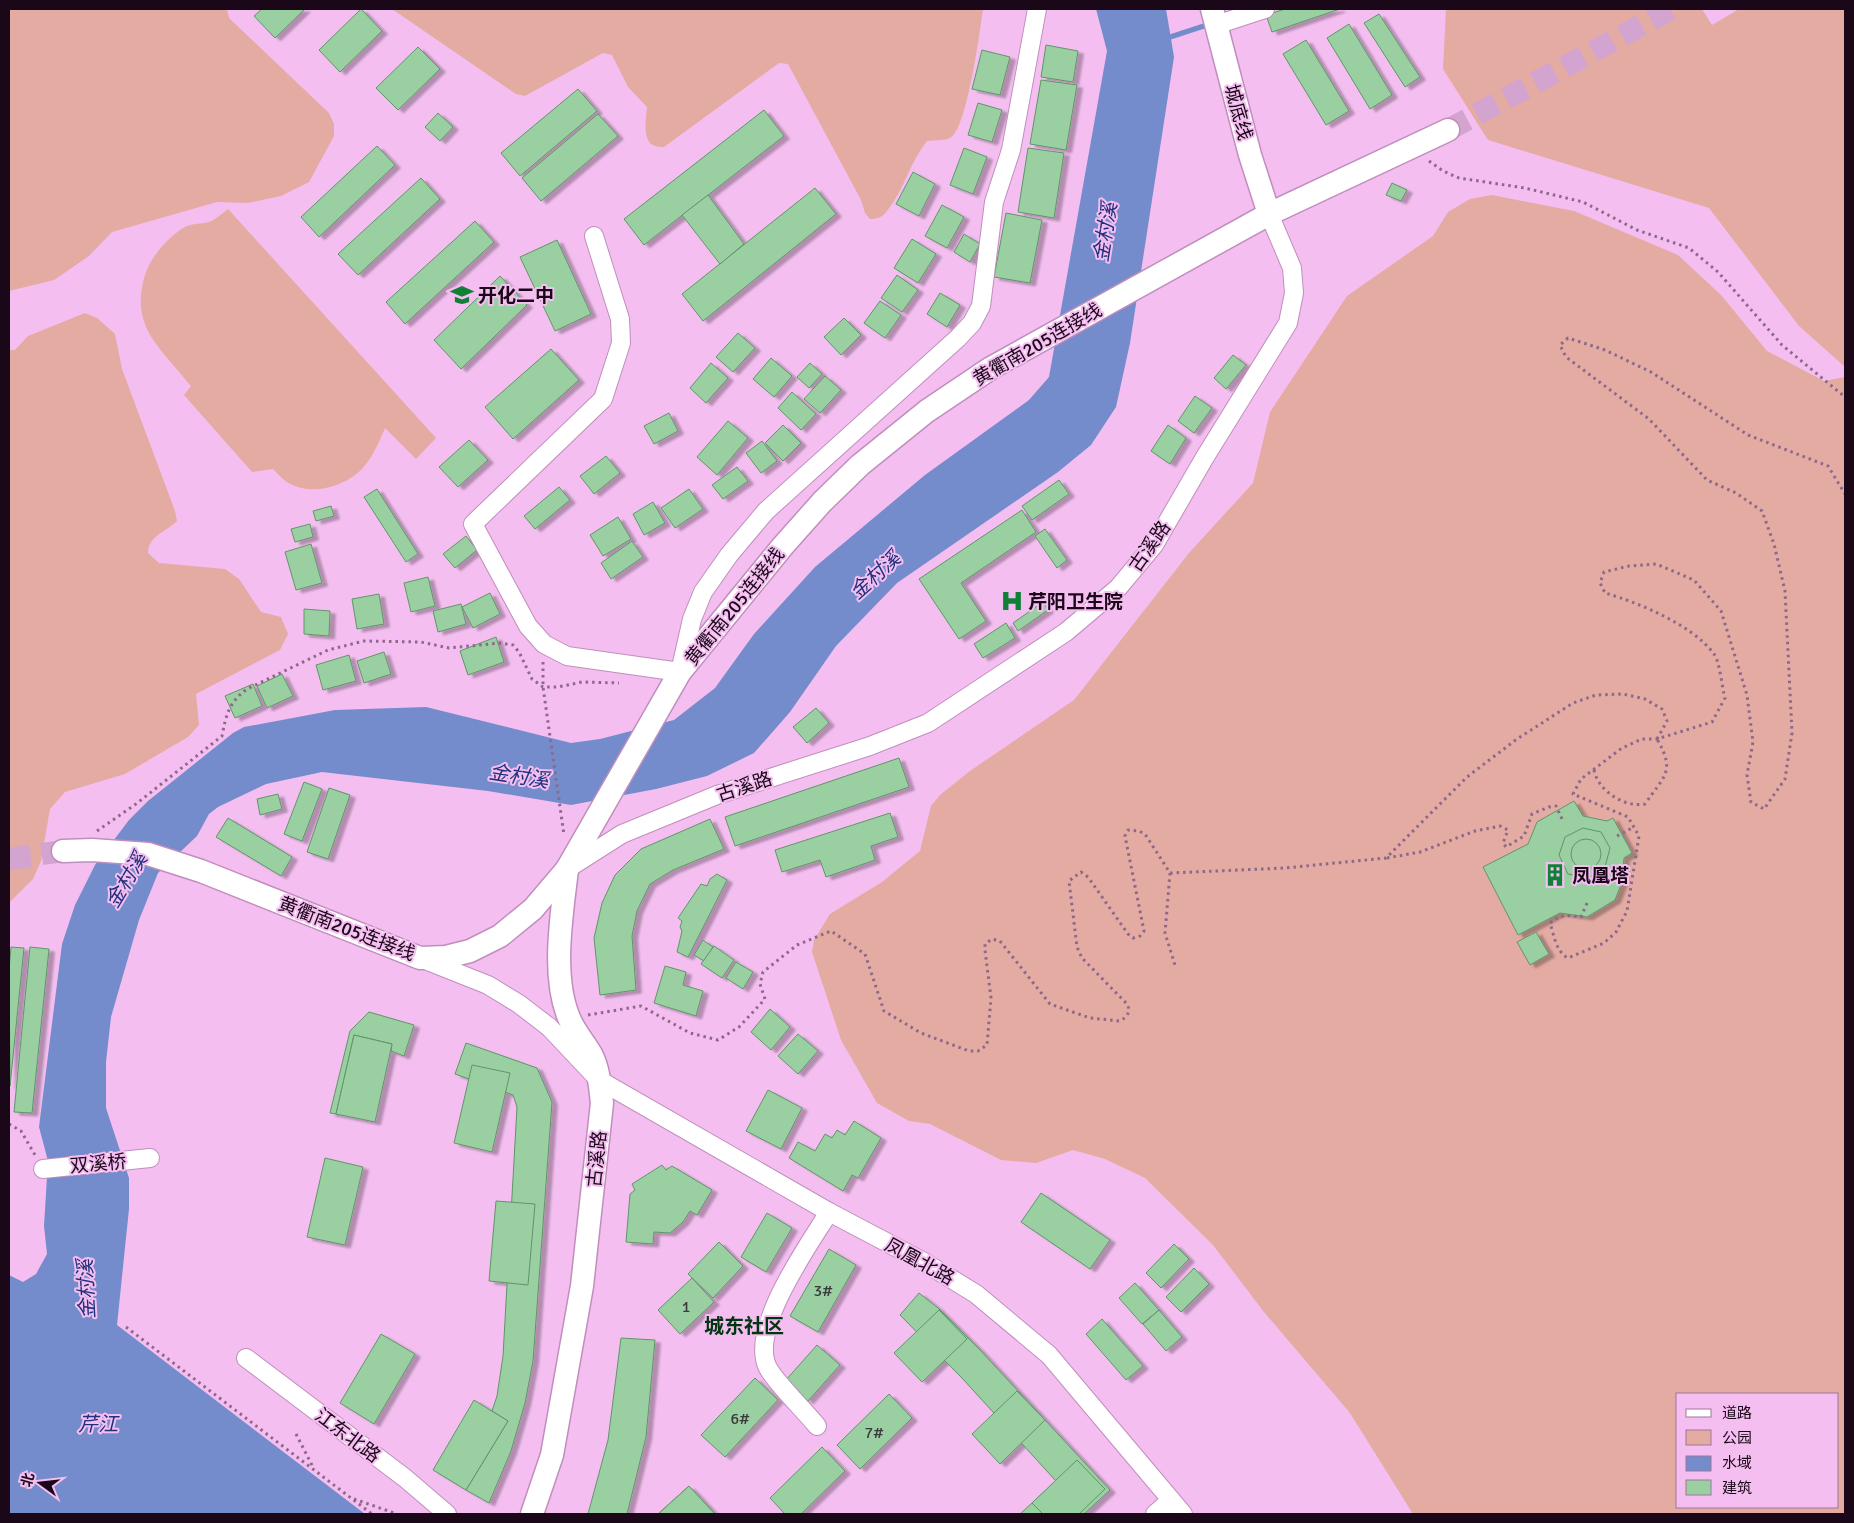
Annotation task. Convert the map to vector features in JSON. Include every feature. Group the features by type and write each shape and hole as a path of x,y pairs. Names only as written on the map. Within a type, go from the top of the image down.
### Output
{"main road":[{"name":"城底线","path":"1214,17 1250,155 1269,214"},
{"name":"黄衢南205连接线","path":"63,852 92,850 148,854 201,870 420,958 446,957 470,951 500,936 533,909 567,869 680,672 782,547 822,502 860,465 927,410 1016,354 1269,214 1448,130"},
{"name":"古溪路","path":"532,1514 552,1455 582,1286 602,1103 599,1080 592,1057 569,1018 562,989 559,932 567,869"}],"street":[{"path":"594,236 620,319 621,343 603,399 473,524 528,626 544,644 567,656 680,672 692,619 703,592 729,555 766,512 958,338 972,323 981,306 994,202 1011,150 1037,9"},
{"path":"1214,17 1265,9"},
{"name":"古溪路","path":"567,869 622,834 708,798 870,746 928,723 1066,632 1118,588 1154,545 1205,456 1288,323 1294,293 1292,268 1269,214"},
{"name":"凤凰北路","path":"420,958 488,985 519,1004 549,1027 599,1080 829,1212 924,1262 976,1294 1049,1355 1183,1514"},
{"name":"双溪桥","path":"44,1168 150,1158"},
{"path":"817,1426 768,1368 765,1356 771,1317 778,1297 829,1212"},
{"name":"江东北路","path":"246,1358 405,1478 447,1514"},
{"path":"1155,1514 1171,1500"}],"path":[{"path":"1410,148 1443,171 1459,178 1524,188 1583,202 1637,230 1689,248 1718,272 1782,345 1845,397"},
{"path":"1587,903 1581,917 1564,915 1550,923 1558,947 1563,955 1568,958 1604,943 1616,932 1630,896 1639,836 1628,817 1573,794 1581,779 1622,748 1642,739 1657,740 1712,722 1725,698 1715,654 1683,626 1630,600 1605,593 1600,583 1604,572 1629,566 1656,564 1694,580 1721,611 1747,695 1753,742 1747,775 1750,802 1764,809 1785,779 1792,733 1785,591 1774,544 1762,511 1736,493 1707,480 1649,420 1566,357 1560,344 1568,338 1605,350 1651,372 1748,435 1828,466 1845,494"},
{"path":"95,832 136,804 222,736 227,710 236,697 247,689 328,650 364,641 420,642 449,648 500,642 512,645 519,652 532,679 543,686 558,687 582,682 629,683"},
{"path":"544,644 543,686 562,814 567,869"},
{"path":"1386,858 1467,777 1517,739 1573,704 1596,695 1622,694 1645,699 1662,709 1667,721 1657,740"},
{"path":"1594,770 1596,779 1602,789 1636,806 1645,804 1666,773 1668,761 1657,740"},
{"path":"1170,873 1284,868 1386,858 1420,852 1475,832 1500,826 1508,830 1503,843 1506,847 1524,836 1532,814 1549,806 1556,806 1562,819"},
{"path":"1616,836 1634,827"},
{"path":"569,1018 641,1006 690,1033 718,1040 739,1027 765,999 760,984 763,972 797,945 831,931 865,954 884,1011 921,1033 969,1051 978,1051 987,1045 991,998 985,944 992,939 1000,941 1050,1004 1090,1018 1120,1021 1127,1017 1128,1005 1082,958 1077,947 1069,881 1081,872 1088,877 1128,934 1133,938 1140,936 1144,931 1125,836 1126,831 1139,831 1144,834 1170,873 1165,933 1175,965"},
{"path":"9,1124 22,1131 44,1168"},
{"path":"126,1327 372,1514"},
{"path":"296,1434 315,1472"},
{"path":"351,1498 397,1514"}],"green space":[{"path":"9,9 227,9 229,18 329,113 334,124 334,136 309,182 281,196 248,203 217,202 112,232 89,256 54,280 9,291"},
{"path":"392,9 983,9 972,78 962,117 956,131 948,139 927,141 893,203 884,215 870,219 865,213 861,200 788,64 779,63 664,147 656,147 651,144 646,134 647,107 628,87 612,55 603,53 525,96 516,94"},
{"path":"1446,9 1702,9 1712,25 1739,9 1845,9 1845,367 1799,326 1709,208 1488,140 1443,69"},
{"path":"1492,195 1574,211 1678,255 1721,295 1767,351 1824,381 1845,377 1845,1514 1413,1514 1350,1413 1264,1312 1213,1245 1145,1178 1105,1159 1073,1150 1036,1163 1001,1160 930,1124 909,1121 877,1103 841,1040 812,952 814,940 830,914 882,882 920,851 931,806 940,795 970,771 1074,700 1189,553 1253,483 1270,412 1347,296 1433,236 1448,212 1470,199"},
{"path":"228,209 436,438 416,459 385,428 369,460 355,475 346,481 326,488 306,489 285,481 273,469 252,472 184,395 191,386 159,348 145,323 141,309 141,293 145,275 154,256 180,230 194,224 211,221"},
{"path":"85,313 97,318 115,334 122,369 175,511 177,521 154,538 148,553 159,563 225,569 239,579 261,612 281,617 288,634 280,650 196,694 199,725 188,737 125,774 65,792 50,809 41,861 33,879 9,903 9,350 15,350 28,336"}],"water":[{"path":"1096,9 1166,9 1174,57 1130,343 1116,407 1091,445 1058,472 897,583 836,646 790,712 754,753 707,776 656,789 571,805 488,791 322,772 266,784 218,807 209,814 197,836 158,873 139,920 111,1017 106,1062 106,1108 129,1178 129,1209 117,1325 365,1514 9,1514 9,1275 23,1282 36,1274 47,1254 44,1226 48,1161 39,1127 62,944 75,905 95,865 129,820 148,801 233,733 244,727 335,710 426,707 571,743 600,739 674,720 715,688 754,634 815,567 925,475 1029,400 1049,377 1107,51"}],"building":[{"path":"262,9 305,9 275,38 254,16"},
{"path":"361,9 382,31 340,72 319,50"},
{"path":"1285,9 1340,9 1272,32 1266,15"},
{"path":"1379,14 1420,77 1405,87 1364,23"},
{"path":"1349,24 1392,95 1370,109 1327,38"},
{"path":"1306,40 1349,111 1326,125 1283,54"},
{"path":"1046,45 1078,51 1073,82 1041,77"},
{"path":"418,47 440,69 398,110 376,88"},
{"path":"982,50 1010,57 1000,95 972,89"},
{"path":"1041,80 1077,85 1066,150 1030,144"},
{"path":"578,89 597,111 520,176 501,153"},
{"path":"978,103 1002,110 992,142 968,135"},
{"path":"764,110 784,136 644,245 624,219"},
{"path":"438,113 453,127 440,141 425,127"},
{"path":"598,114 618,136 541,201 522,178"},
{"path":"377,146 395,165 319,237 301,217"},
{"path":"964,148 987,157 973,194 950,185"},
{"path":"1028,148 1064,153 1054,218 1018,212"},
{"path":"913,172 935,184 919,216 896,204"},
{"path":"421,178 440,199 358,275 338,254"},
{"path":"1392,183 1407,190 1401,201 1386,195"},
{"path":"815,188 836,214 703,321 682,294"},
{"path":"708,195 744,244 720,264 682,215"},
{"path":"942,205 964,217 947,248 925,236"},
{"path":"1006,213 1042,220 1030,283 994,277"},
{"path":"475,221 494,242 405,324 386,302"},
{"path":"964,234 980,244 970,262 954,252"},
{"path":"912,239 936,254 918,283 894,268"},
{"path":"557,240 591,314 555,331 520,257"},
{"path":"897,275 918,290 902,312 881,298"},
{"path":"500,276 527,305 461,369 434,340"},
{"path":"940,293 960,305 947,327 927,314"},
{"path":"880,301 901,315 885,338 864,323"},
{"path":"844,318 861,335 841,355 824,337"},
{"path":"738,333 755,348 733,372 716,357"},
{"path":"551,349 579,380 513,439 485,407"},
{"path":"1233,355 1246,365 1226,389 1214,378"},
{"path":"771,358 792,376 774,397 753,379"},
{"path":"711,363 728,378 706,403 690,388"},
{"path":"810,363 822,374 809,388 797,377"},
{"path":"825,376 841,390 820,413 804,399"},
{"path":"792,392 816,414 801,430 778,408"},
{"path":"1195,396 1212,408 1194,433 1178,421"},
{"path":"669,413 678,431 654,444 644,426"},
{"path":"728,421 748,438 717,475 697,457"},
{"path":"783,425 801,443 783,461 765,443"},
{"path":"1168,425 1186,438 1170,464 1151,451"},
{"path":"469,440 488,460 458,487 439,467"},
{"path":"762,441 777,461 761,473 746,453"},
{"path":"606,456 620,473 594,494 580,476"},
{"path":"737,467 748,481 723,499 712,485"},
{"path":"1059,480 1069,494 1032,520 1022,506"},
{"path":"559,487 570,500 535,529 524,516"},
{"path":"377,489 418,554 406,562 364,497"},
{"path":"689,489 703,509 675,528 661,508"},
{"path":"653,502 665,523 644,535 633,514"},
{"path":"331,506 334,516 316,521 313,511"},
{"path":"1022,510 1036,532 961,583 986,621 959,639 919,579"},
{"path":"618,517 631,539 603,556 590,535"},
{"path":"310,524 313,537 295,542 291,529"},
{"path":"1045,529 1067,560 1057,568 1035,536"},
{"path":"466,536 477,550 455,568 443,554"},
{"path":"632,541 643,557 611,579 601,563"},
{"path":"311,544 322,583 296,590 285,552"},
{"path":"428,577 435,606 411,612 404,583"},
{"path":"490,593 500,614 473,628 462,607"},
{"path":"379,594 384,624 357,629 352,599"},
{"path":"1043,602 1048,610 1018,631 1013,623"},
{"path":"461,604 466,624 438,632 433,611"},
{"path":"304,609 330,611 329,636 304,634"},
{"path":"1006,623 1015,638 983,658 974,644"},
{"path":"496,637 504,662 468,675 460,651"},
{"path":"384,652 391,674 364,683 357,661"},
{"path":"349,655 356,681 323,690 316,665"},
{"path":"282,674 293,696 267,708 257,686"},
{"path":"253,684 262,706 235,718 225,696"},
{"path":"816,708 829,723 807,743 793,727"},
{"path":"899,758 909,787 735,846 725,817"},
{"path":"304,782 322,789 302,841 284,834"},
{"path":"329,788 350,795 328,859 307,852"},
{"path":"278,794 282,809 260,815 257,799"},
{"name":"凤凰塔","path":"1574,801 1583,816 1607,821 1613,818 1632,853 1624,858 1622,882 1615,900 1587,917 1560,913 1518,935 1483,867 1528,844 1537,822"},
{"path":"890,813 898,837 871,846 875,860 826,877 820,860 782,872 775,850"},
{"path":"228,818 292,857 281,876 216,837"},
{"path":"710,819 724,849 673,870 650,884 637,911 632,936 636,990 600,995 594,938 602,903 615,875 641,849"},
{"path":"1583,828 1601,832 1610,848 1605,867 1589,878 1568,874 1559,855 1565,837"},
{"path":"1586,839 1597,843 1601,854 1597,865 1586,869 1575,865 1571,854 1575,843"},
{"path":"717,874 727,880 688,957 677,952 682,931 680,927 682,921 678,918 701,884 707,886 710,879"},
{"path":"1536,932 1549,954 1530,965 1517,942"},
{"path":"703,940 713,947 704,961 694,955"},
{"path":"714,946 734,960 722,978 701,964"},
{"path":"11,947 24,948 10,1086 9,970"},
{"path":"30,947 49,949 32,1113 14,1112"},
{"path":"736,962 753,972 743,989 726,978"},
{"path":"665,966 686,972 683,985 703,991 696,1016 654,1003"},
{"path":"770,1009 790,1027 771,1050 751,1032"},
{"path":"369,1012 414,1025 404,1056 391,1051 392,1044 354,1035 336,1114 330,1113 350,1031"},
{"path":"798,1034 818,1051 798,1074 778,1056"},
{"path":"354,1035 392,1044 375,1122 336,1114"},
{"path":"466,1043 537,1068 552,1102 533,1361 525,1403 511,1451 489,1503 466,1490 508,1421 492,1411 497,1396 503,1356 517,1107 513,1095 455,1074"},
{"path":"472,1065 510,1073 492,1152 454,1143"},
{"path":"768,1090 802,1108 781,1149 746,1131"},
{"path":"854,1121 881,1138 858,1178 852,1175 843,1191 789,1158 798,1142 815,1151 825,1134 832,1138 837,1130 845,1135"},
{"path":"325,1158 363,1167 345,1245 307,1237"},
{"path":"662,1165 666,1170 672,1166 712,1190 697,1215 690,1211 683,1222 670,1233 654,1232 653,1244 626,1242 630,1194 635,1190 632,1184"},
{"path":"1041,1193 1110,1240 1090,1269 1021,1222"},
{"path":"496,1201 535,1204 528,1285 489,1281"},
{"path":"767,1213 792,1228 766,1272 741,1257"},
{"path":"719,1242 743,1266 713,1298 688,1274"},
{"path":"1174,1244 1189,1259 1161,1288 1146,1273"},
{"path":"829,1249 856,1265 818,1332 790,1316"},
{"path":"1194,1268 1209,1284 1181,1312 1166,1297"},
{"path":"692,1278 714,1302 680,1334 658,1310"},
{"path":"1135,1283 1159,1310 1142,1324 1119,1298"},
{"path":"919,1293 938,1308 980,1350 1110,1490 1084,1514 1020,1514 1056,1481 961,1377 900,1315"},
{"path":"939,1310 967,1339 922,1382 894,1353"},
{"path":"1159,1310 1182,1337 1166,1351 1143,1324"},
{"path":"1102,1319 1143,1366 1126,1380 1086,1334"},
{"path":"381,1334 415,1354 374,1424 340,1403"},
{"path":"621,1338 655,1340 646,1437 627,1514 588,1514 608,1440"},
{"path":"817,1345 840,1365 808,1401 785,1381"},
{"path":"755,1378 778,1400 725,1457 701,1435"},
{"path":"1017,1391 1045,1420 1000,1464 972,1434"},
{"path":"889,1394 912,1418 860,1469 837,1445"},
{"path":"474,1400 508,1421 466,1490 433,1470"},
{"path":"822,1447 845,1471 801,1514 785,1514 770,1498"},
{"path":"1077,1460 1105,1489 1079,1514 1043,1514 1032,1503"},
{"path":"689,1486 715,1514 658,1514"},
{"path":"689,1486 715,1514 658,1514"}],"waterway":[{"path":"1164,39 1210,24"}],"tunnel":[{"path":"1448,130 1671,9"},
{"path":"9,859 63,851"}],"place":[{"name":"开化二中","path":"462,295"},
{"name":"芹阳卫生院","path":"1012,601"},
{"name":"凤凰塔","path":"1555,875"}],"district":[{"name":"城东社区","path":"744,1326"}],"water label":[{"name":"金村溪","path":"1105,232"},
{"name":"金村溪","path":"875,575"},
{"name":"金村溪","path":"519,776"},
{"name":"金村溪","path":"126,880"},
{"name":"金村溪","path":"86,1289"},
{"name":"芹江","path":"98,1424"}]}
